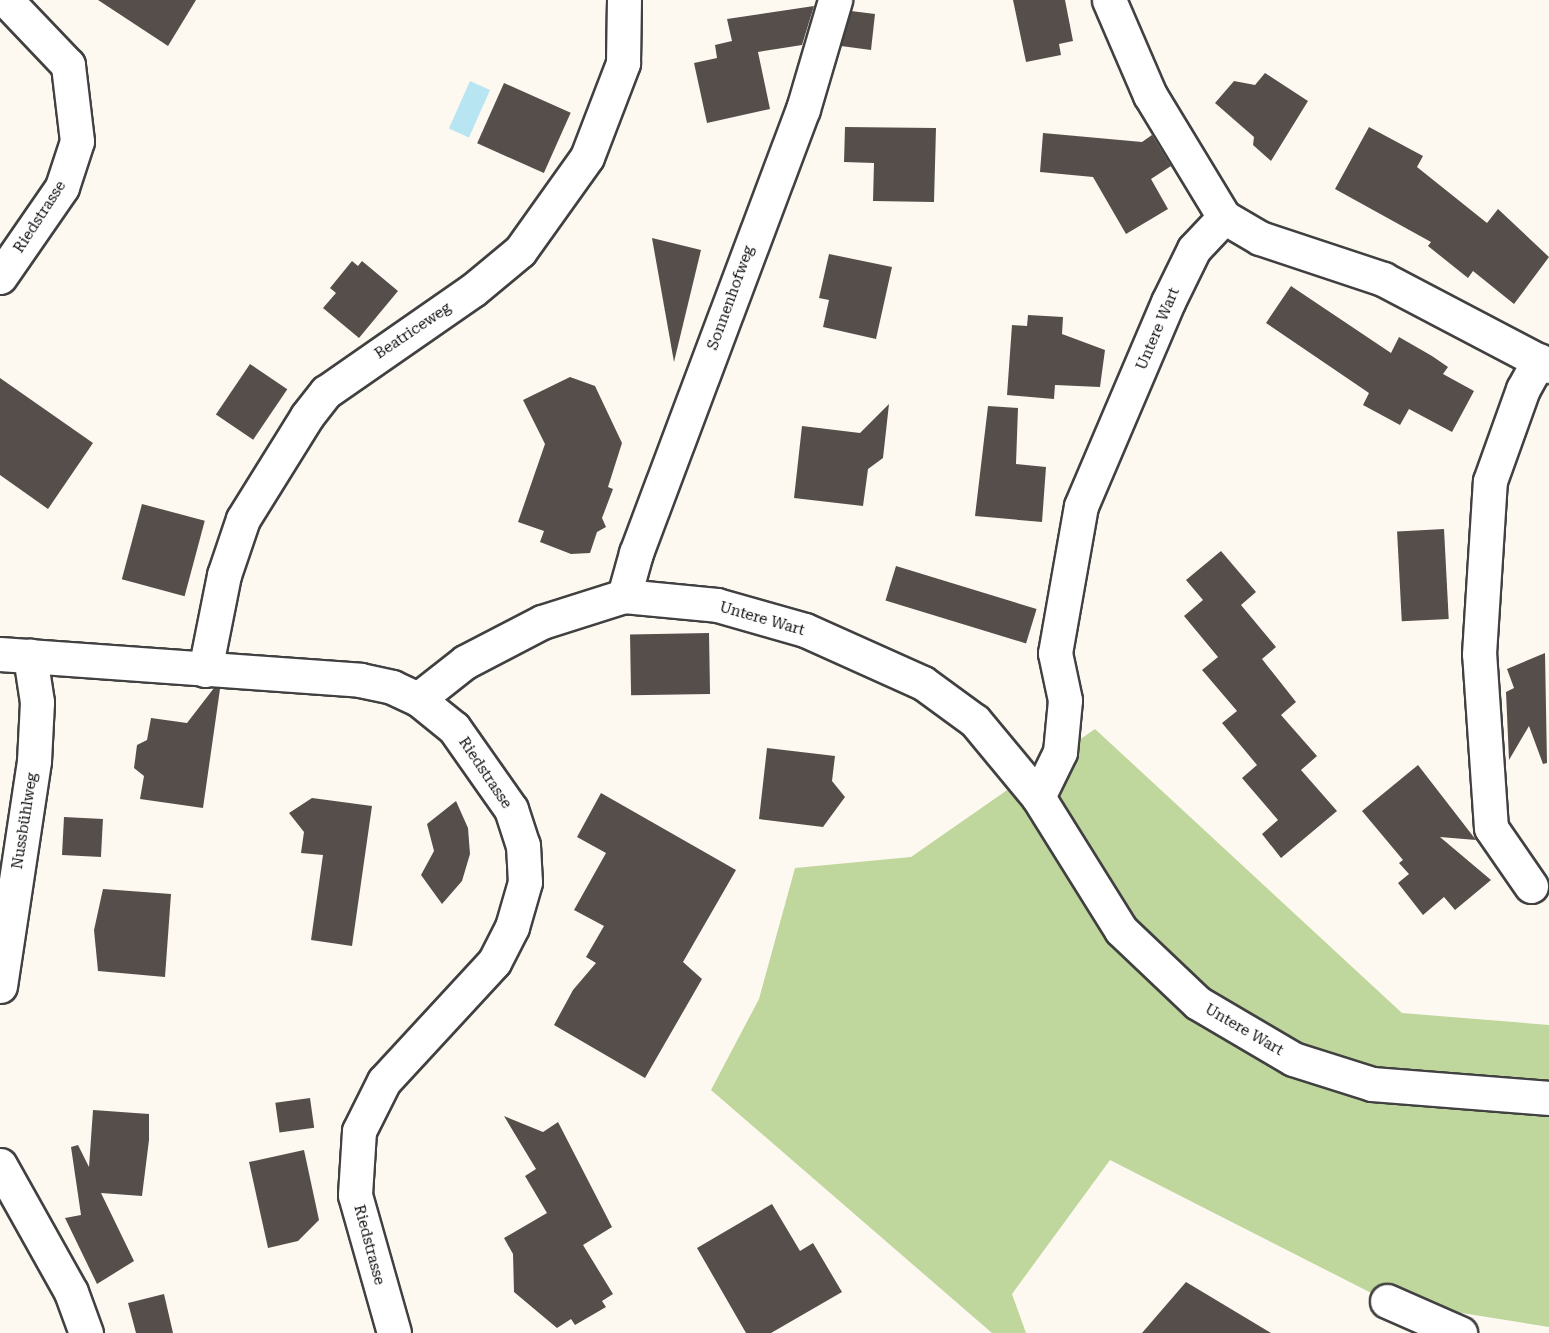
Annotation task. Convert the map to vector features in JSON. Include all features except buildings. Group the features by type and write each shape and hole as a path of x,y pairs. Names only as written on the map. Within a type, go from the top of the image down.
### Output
{"street":[{"name":"Riedstrasse","path":"0,277 62,187 77,141 68,65 6,0"},
{"name":"Beatriceweg","path":"205,670 224,575 243,519 307,416 326,392 473,290 520,251 588,157 623,63 624,0"},
{"name":"Sonnenhofweg","path":"624,596 636,553 803,109 835,0"},
{"path":"1109,0 1150,95 1224,217 1260,238 1383,279 1544,363 1523,389 1490,481 1479,642 1491,828 1531,886"},
{"name":"Untere Wart","path":"1038,797 1060,752 1065,699 1055,653 1081,506 1173,292 1194,249 1224,217"},
{"name":"Untere Wart","path":"418,699 465,662 542,622 624,596 717,605 805,630 923,683 975,721 1038,797 1121,930 1208,1009 1293,1059 1371,1084 1549,1098"},
{"name":"Riedstrasse","path":"15,655 360,680 418,699 476,754 511,809 523,844 525,882 494,962 384,1081 358,1131 356,1196 394,1333"},
{"name":"Nussbühlweg","path":"0,986 34,761 37,702 15,655"},
{"path":"0,1166 71,1292 86,1333"},
{"path":"1387,1301 1460,1333"}],"green space":[{"path":"1095,729 1402,1013 1549,1025 1549,1327 1387,1301 1110,1160 1012,1294 1026,1333 992,1333 711,1090 759,999 795,868 911,857"}],"water":[{"path":"470,81 490,90 469,137 449,129"}]}
